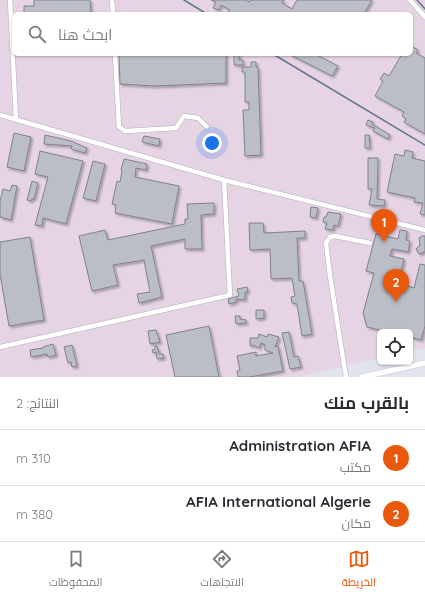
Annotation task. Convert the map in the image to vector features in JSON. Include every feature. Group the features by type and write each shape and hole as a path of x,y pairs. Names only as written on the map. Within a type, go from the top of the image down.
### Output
{"main road":[{"path":"362,377 425,363"}],"street":[{"path":"10,0 12,40"},
{"path":"112,0 113,12"},
{"path":"410,0 425,17"},
{"path":"13,56 16,120"},
{"path":"115,56 118,127 125,132 176,128 184,116 198,118 207,127"},
{"path":"0,116 224,180 425,230"},
{"path":"0,347 230,295 224,180"},
{"path":"346,377 326,243 330,237 335,236 370,244"}],"shaded area":[{"path":"0,0 425,0 425,348 413,350 413,329 377,329 377,359 297,377 0,377"}],"building":[{"path":"34,0 90,0 91,12 24,12 24,6 34,6"},
{"path":"211,0 246,0 249,2 250,0 284,0 282,3 292,9 297,0 372,0 365,12 228,12 230,10 221,5 219,10 213,8 216,2"},
{"path":"413,47 418,50 416,53 425,58 425,134 404,122 406,119 402,116 404,112 375,96 383,81 380,79 384,73 389,76 401,56 413,56"},
{"path":"119,56 226,56 226,83 155,86 120,84"},
{"path":"234,56 239,56 239,60 243,60 243,65 234,65"},
{"path":"293,56 319,56 338,66 332,76"},
{"path":"251,62 256,62 256,67 258,67 261,155 245,156 243,110 249,110 249,102 245,102 245,72 242,72 242,67 251,67"},
{"path":"368,120 390,135 388,139 373,131 375,128 366,125"},
{"path":"14,133 31,137 24,171 7,167"},
{"path":"45,135 71,141 87,148 85,153 71,149 72,146 44,144"},
{"path":"365,135 369,135 370,148 365,148"},
{"path":"144,136 160,139 159,146 142,142"},
{"path":"405,150 413,152 412,158 425,161 425,215 420,214 423,203 414,202 415,198 387,192 395,154 404,156"},
{"path":"40,151 83,161 66,224 43,218 42,226 35,225 48,177 35,174"},
{"path":"368,158 378,158 377,199 385,200 384,206 369,205 372,189 368,189"},
{"path":"124,159 147,164 146,170 136,168 135,177 179,186 172,224 115,213 116,205 112,204 117,181 120,182"},
{"path":"93,161 105,164 96,201 83,198"},
{"path":"32,181 38,183 34,199 31,201 27,200"},
{"path":"12,185 17,186 11,220 0,217 0,201 3,189 10,191"},
{"path":"214,203 214,214 201,215 202,249 185,249 185,239 151,246 162,297 139,303 137,294 150,292 144,260 113,265 118,285 92,291 79,236 105,230 108,240 185,224 185,219 188,219 187,204"},
{"path":"311,207 318,208 316,218 310,217"},
{"path":"328,212 341,214 338,226 334,225 333,230 325,229 327,223 323,222 324,217 326,217"},
{"path":"249,223 263,223 264,233 305,231 305,238 297,238 299,281 303,281 312,334 302,336 297,304 292,303 291,297 295,296 292,278 271,279 270,249 250,250"},
{"path":"400,230 407,231 406,240 410,241 408,252 392,249 390,256 404,259 398,283 414,288 420,264 425,265 425,326 421,340 413,338 413,329 377,329 367,327 363,313 374,273 366,271 376,234 398,239"},
{"path":"421,236 425,236 425,252 419,254 416,249 420,245 419,238"},
{"path":"30,237 44,320 9,326 0,274 0,242"},
{"path":"247,287 248,292 245,292 245,300 236,299 236,302 229,304 228,299 239,296 237,289"},
{"path":"256,310 264,310 264,318 256,319"},
{"path":"235,316 240,316 240,319 246,320 246,323 236,324"},
{"path":"209,326 219,377 175,377 166,335"},
{"path":"156,330 160,342 150,344 148,331"},
{"path":"289,332 294,357 298,356 301,367 290,369 282,333"},
{"path":"259,334 267,337 268,334 279,337 275,347 278,346 283,371 250,377 238,377 237,371 240,370 237,356 256,352 256,356 273,353 265,350 265,345 261,343 259,348 253,345 250,346 250,338 258,338"},
{"path":"53,344 56,355 48,357 47,354 31,357 30,350 43,348"},
{"path":"72,345 77,366 72,367 71,362 68,363 64,347"},
{"path":"155,346 157,346 159,354 163,354 164,358 157,359 156,352 153,353 152,350 155,349"}],"waterway":[{"path":"184,0 204,12"},
{"path":"417,0 425,9"},
{"path":"276,56 425,145"}],"place":[{"name":"Administration AFIA","path":"384,242"},
{"name":"AFIA International Algerie","path":"396,302"}]}
